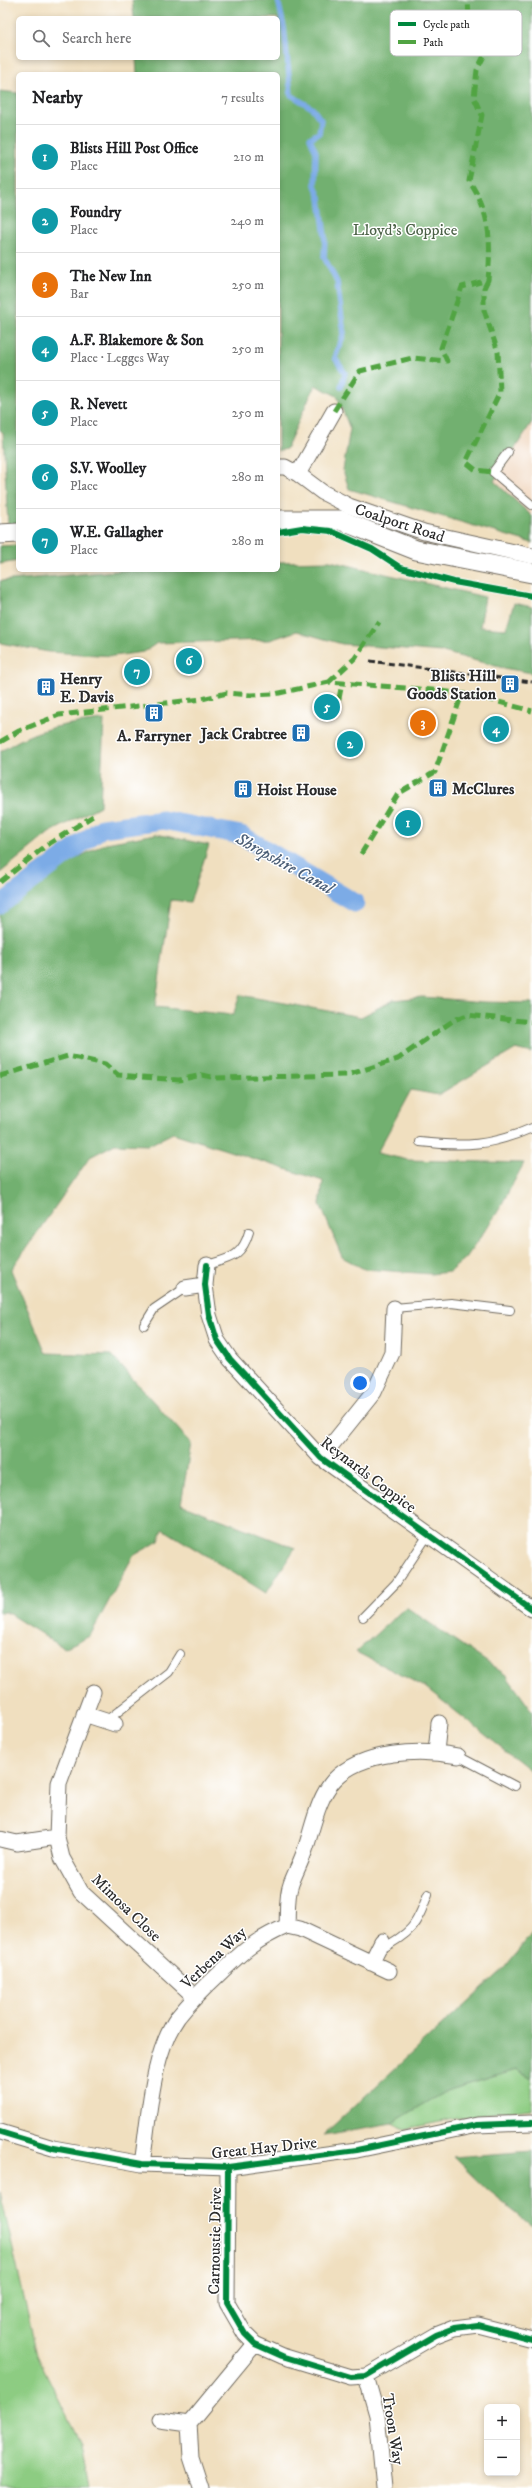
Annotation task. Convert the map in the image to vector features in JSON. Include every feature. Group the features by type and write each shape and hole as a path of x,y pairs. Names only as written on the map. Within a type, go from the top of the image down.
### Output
{"street":[{"path":"298,474 334,411"},
{"name":"Coalport Road","path":"280,467 285,467 298,474 322,492 349,506 424,532 532,556"},
{"path":"280,520 340,520 416,550 532,573"},
{"path":"0,534 16,533"},
{"name":"Reynards Coppice","path":"207,1265 205,1285 210,1315 217,1340 230,1359 321,1458 428,1535 529,1601"},
{"path":"185,1288 205,1285"},
{"path":"321,1458 374,1392 392,1354 394,1308"},
{"name":"Mimosa Close","path":"93,1692 59,1783 56,1836 62,1858 81,1892 195,1997"},
{"path":"84,1714 111,1723"},
{"path":"436,1752 438,1723"},
{"path":"389,1971 377,1952 287,1926 290,1885 306,1849 312,1825 334,1780 368,1760 413,1752 436,1752 458,1756"},
{"path":"0,1839 17,1843 56,1836"},
{"name":"Verbena Way","path":"142,2164 156,2071 165,2042 177,2018 195,1997 244,1951 262,1936 287,1926"},
{"name":"Great Hay Drive","path":"0,2132 53,2148 142,2164 228,2167 357,2150 478,2125 532,2123"},
{"name":"Carnoustie Drive","path":"228,2167 227,2303 245,2334 255,2344 282,2356 351,2377 366,2376"},
{"path":"366,2376 436,2335 454,2328 478,2325 532,2339"},
{"path":"201,2488 191,2457 189,2424 255,2344"},
{"name":"Troon Way","path":"366,2376 377,2415 384,2488"},
{"path":"160,2420 189,2424"}],"lane":[{"path":"508,452 494,472 532,505"},
{"path":"420,1142 459,1146 507,1138 532,1128"},
{"path":"207,1265 239,1254 246,1243 250,1232"},
{"path":"144,1325 154,1309 185,1288"},
{"path":"394,1308 451,1303 510,1310"},
{"path":"363,1617 396,1582 428,1535"},
{"path":"111,1723 169,1672 180,1654"},
{"path":"458,1756 515,1786"},
{"path":"377,1952 404,1936 418,1921 428,1894"}],"shaded area":[{"path":"532,422 532,516 494,481"}],"green space":[{"name":"Lloyd's Coppice","path":"132,0 532,0 532,422 494,481 532,516 532,543 349,489 343,470 350,429 337,396 315,385 286,449 280,450 280,72 137,72 136,60 280,60 280,16 134,16"},
{"path":"0,91 16,93 16,524 8,525 3,433 0,430"},
{"path":"16,545 16,561 0,564 0,546"},
{"path":"330,561 485,597 480,627 506,629 514,603 532,607 532,673 503,668 443,652 342,644 297,631 270,640 157,643 144,652 114,656 49,652 0,643 0,581 105,572 280,572 280,562"},
{"path":"104,720 100,806 49,833 0,873 0,752 25,737 50,728 75,723"},
{"path":"156,834 209,845 190,902 171,900 155,1007 233,1015 240,995 361,1017 393,1000 422,997 485,1002 532,1003 532,1053 516,1049 438,1095 411,1090 377,1153 408,1160 524,1163 497,1213 466,1258 449,1272 431,1274 364,1269 342,1257 320,1204 323,1181 173,1133 149,1145 115,1144 90,1157 11,1270 46,1353 111,1355 191,1443 181,1504 295,1548 266,1593 163,1529 159,1541 133,1556 90,1636 64,1648 6,1612 0,1612 0,909 54,870 106,843"},
{"path":"406,1607 506,1675 532,1711 532,1772 425,1687 356,1652"},
{"path":"532,1933 532,2079 516,2070 446,2091 392,2123 323,2135 505,1967"},
{"path":"516,2070 532,2079 532,2109 475,2115 405,2129 392,2123 446,2091"},
{"path":"532,2151 532,2226 487,2190 453,2157"},
{"path":"0,2192 37,2355 81,2444 89,2488 0,2488"}],"waterway":[{"path":"278,0 284,27 291,95 312,108 321,120 319,133 310,138 316,152 315,185 320,198 325,237 324,257 337,282 344,333 335,358 345,373 341,387"},
{"name":"Shropshire Canal","path":"0,905 102,828 163,820 241,835 355,903"}],"railway":[{"path":"370,661 532,682"}],"marked path":[{"path":"468,0 469,10"},
{"path":"334,411 360,371 412,358 447,361 441,348 462,287 488,280 488,229 482,205 469,181 482,115 474,98 477,70 484,56"},
{"path":"488,280 484,288 484,310 498,352 500,392 466,462 476,470 493,472"},
{"path":"329,682 355,658 379,622"},
{"path":"0,742 19,731 59,715 202,699 227,693 250,695 275,694 329,682 432,690 473,695 532,711"},
{"path":"336,714 342,683"},
{"path":"361,854 398,794 435,772 462,694"},
{"path":"0,882 47,845 93,816"},
{"path":"0,1076 68,1056 105,1064 118,1075 179,1080 202,1075 216,1078 347,1075 398,1059 454,1020 467,1015 532,1022"}],"cycle path":[{"path":"280,532 302,528 331,531 372,549 401,568 454,582 532,596"},
{"path":"207,1265 205,1285 209,1315 217,1340 230,1359 321,1458 532,1609"},
{"path":"0,2132 53,2148 142,2164 228,2167 357,2150 477,2125 532,2123"},
{"path":"228,2167 227,2303 245,2334 255,2344 282,2356 351,2377 366,2376 436,2335 454,2328 478,2325 532,2339"}],"place":[{"name":"S.V. Woolley","path":"189,661"},
{"name":"W.E. Gallagher","path":"137,672"},
{"name":"Blists Hill Goods Station","path":"510,684"},
{"name":"Henry E. Davis","path":"46,687"},
{"name":"R. Nevett","path":"327,707"},
{"name":"A. Farryner","path":"154,713"},
{"name":"The New Inn","path":"423,723"},
{"name":"A.F. Blakemore & Son","path":"496,729"},
{"name":"Jack Crabtree","path":"301,733"},
{"name":"Foundry","path":"350,744"},
{"name":"McClures","path":"438,788"},
{"name":"Hoist House","path":"243,789"},
{"name":"Blists Hill Post Office","path":"408,823"}]}
